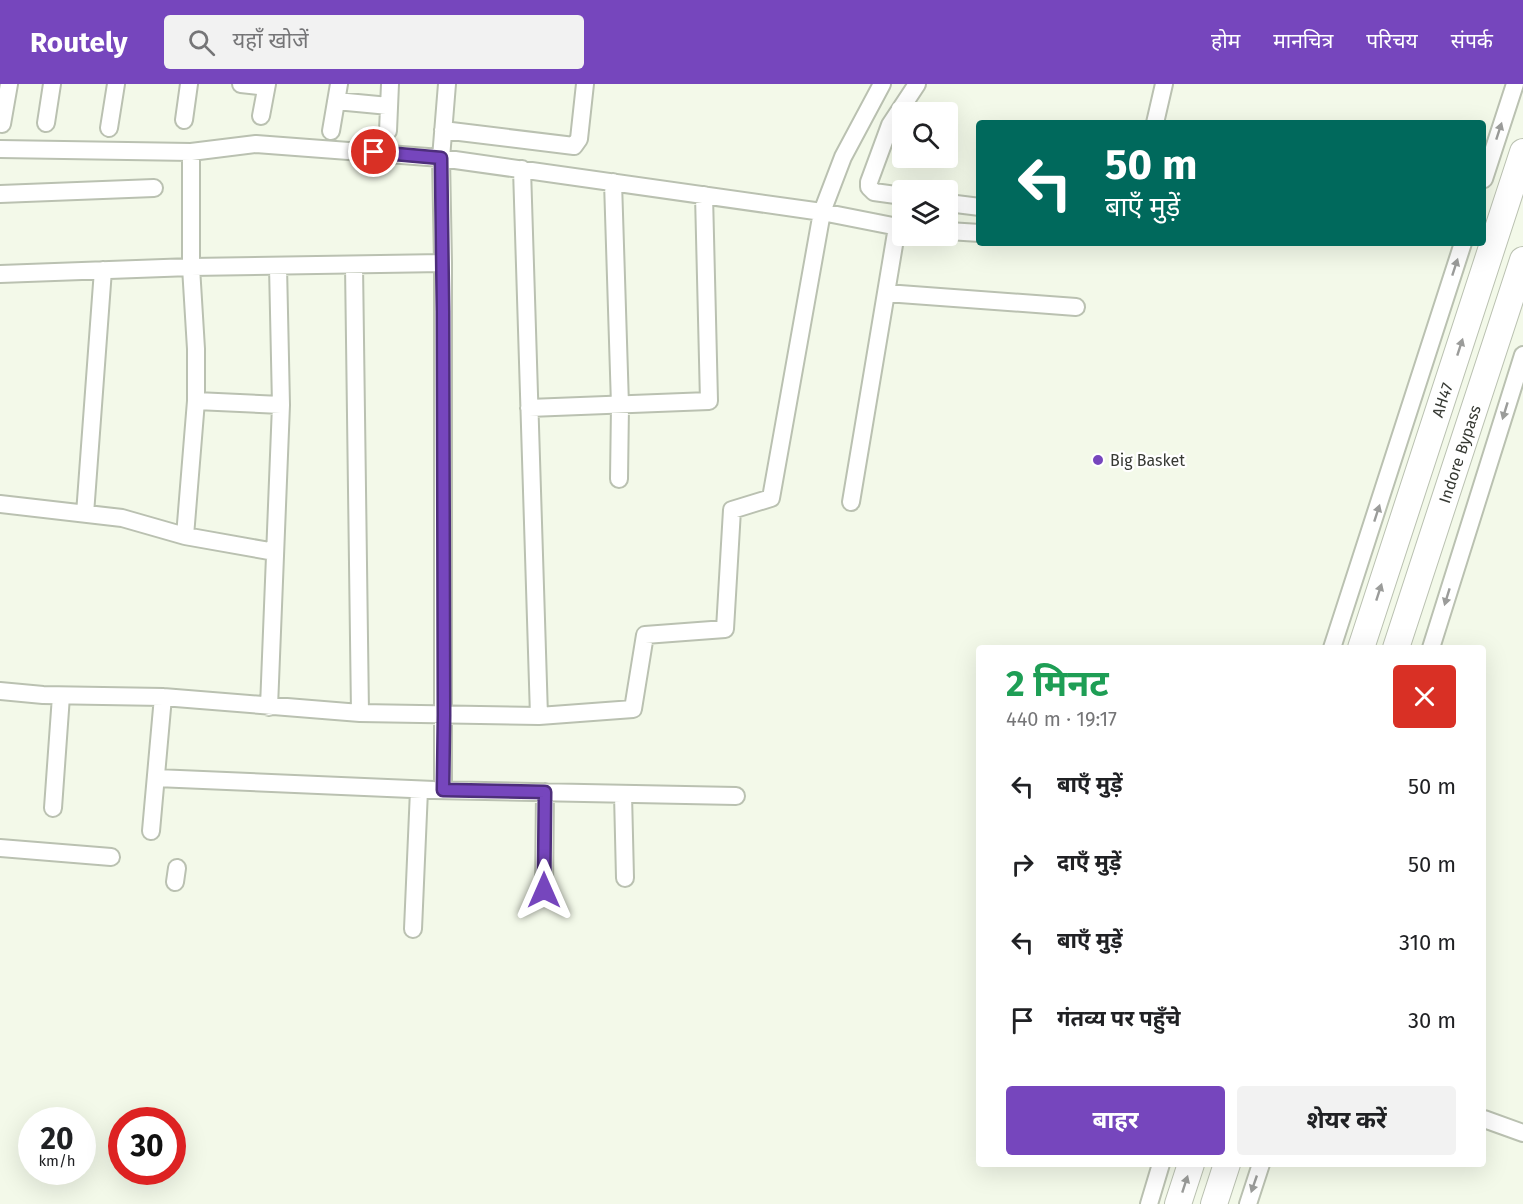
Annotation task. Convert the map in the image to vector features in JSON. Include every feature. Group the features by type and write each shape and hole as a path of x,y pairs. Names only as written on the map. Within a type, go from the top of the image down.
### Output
{"highway":[{"name":"AH47","path":"1362,645 1523,152"},
{"name":"Indore Bypass","path":"1397,645 1523,260"},
{"path":"1178,1204 1190,1167"},
{"path":"1214,1204 1226,1167"}],"street":[{"path":"3,123 9,84"},
{"path":"46,123 52,84"},
{"path":"109,128 116,84"},
{"path":"184,120 189,84"},
{"path":"241,84 267,86 261,116"},
{"path":"331,131 339,84"},
{"path":"388,131 390,84"},
{"path":"443,790 441,158 447,84"},
{"path":"443,130 574,146 579,139 585,84"},
{"path":"904,102 916,84"},
{"path":"1156,120 1164,84"},
{"path":"1486,173 1515,84"},
{"path":"0,691 62,696 163,697 360,713 539,716 633,709 645,635 725,629 732,510 771,498 822,212 843,157 879,90 895,102"},
{"path":"336,101 389,106"},
{"path":"892,122 869,187 874,192 892,194"},
{"path":"0,148 191,152 256,144 441,158 822,212 892,225"},
{"path":"185,536 196,401 196,349 191,267 191,152"},
{"path":"522,169 539,716"},
{"path":"613,182 620,405 619,479"},
{"path":"0,194 154,188"},
{"path":"530,408 709,401 704,195"},
{"path":"958,204 976,206"},
{"path":"958,232 976,233"},
{"path":"851,502 896,246"},
{"path":"1333,645 1462,246"},
{"path":"0,274 191,267 443,264"},
{"path":"354,265 360,713"},
{"path":"269,707 281,405 278,266"},
{"path":"85,514 104,270"},
{"path":"886,293 1076,307"},
{"path":"1432,645 1523,355"},
{"path":"196,401 281,405"},
{"path":"0,504 122,518 185,536 275,552"},
{"path":"53,808 62,696"},
{"path":"151,831 163,697"},
{"path":"156,778 419,790 736,796"},
{"path":"413,929 419,790"},
{"path":"544,890 545,792"},
{"path":"623,794 625,878"},
{"path":"0,848 111,856"},
{"path":"1486,1120 1523,1133"},
{"path":"1149,1204 1160,1167"},
{"path":"1248,1204 1260,1167"}],"place":[{"name":"Big Basket","path":"1098,460"}],"route":[{"path":"374,152 441,158 443,790 545,792 544,890"}]}
